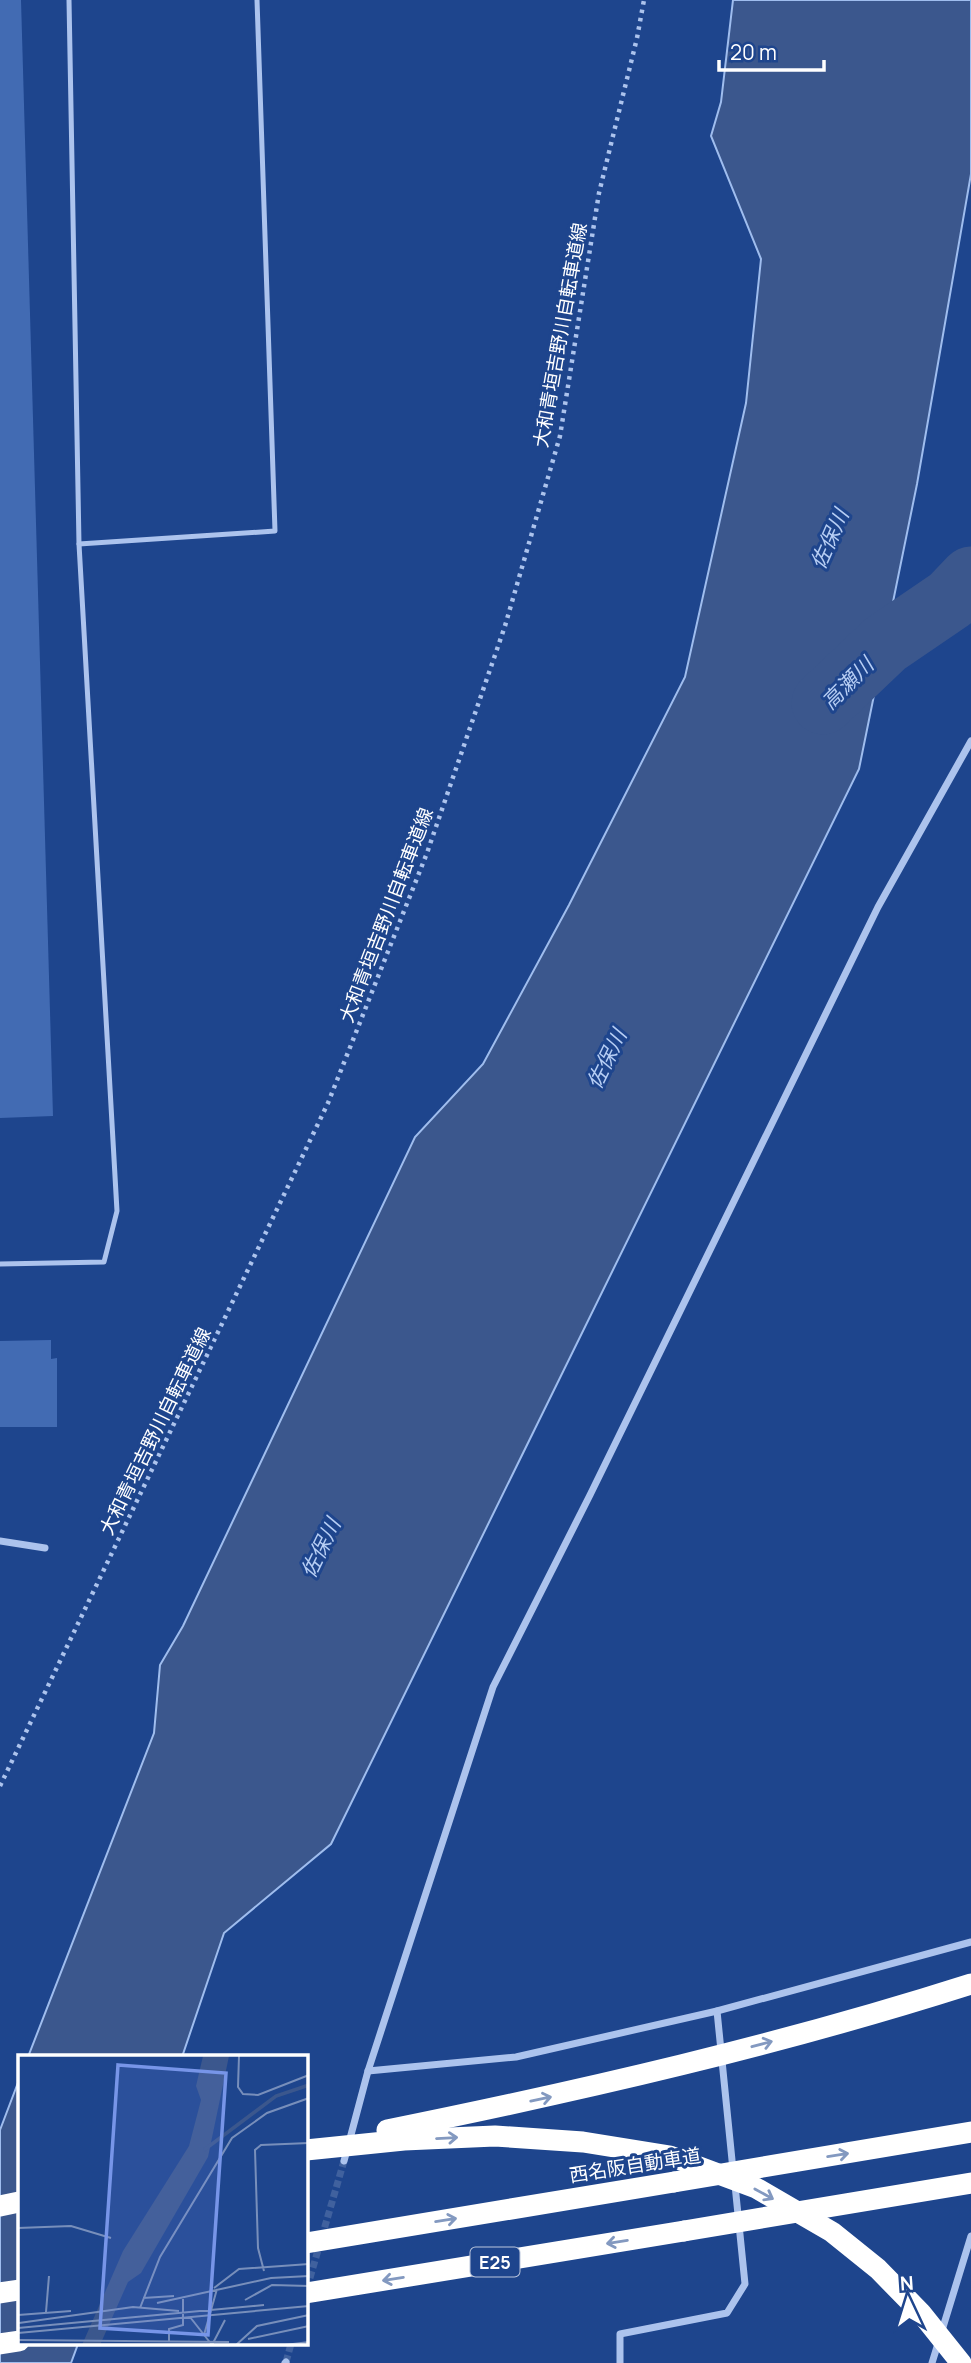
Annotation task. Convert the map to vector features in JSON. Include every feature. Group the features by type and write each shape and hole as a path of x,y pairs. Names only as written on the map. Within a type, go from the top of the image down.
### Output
{"highway":[{"path":"308,2148 567,2093 741,2050 971,1984"},
{"name":"西名阪自動車道","path":"308,2243 971,2133"},
{"path":"308,2148 495,2136 583,2142 670,2156 756,2188 832,2232 887,2278 921,2313 961,2363"},
{"name":"E25","path":"308,2293 971,2183"},
{"path":"0,2206 18,2202"},
{"path":"0,2293 18,2290"},
{"path":"0,2344 18,2340"}],"street":[{"path":"344,2161 368,2071 493,1687 590,1495 877,907 971,741"},
{"path":"0,1541 45,1548"},
{"path":"368,2071 516,2057 718,2011 971,1942"},
{"path":"620,2363 620,2334 727,2313 745,2284 718,2011"},
{"path":"932,2363 971,2236"}],"lane":[{"path":"0,1264 104,1262 117,1211 79,544 69,0"},
{"path":"79,544 275,531 257,0"}],"path":[{"name":"大和青垣吉野川自転車道線","path":"0,1786 328,1103 427,853 505,626 560,436 598,193 638,38 644,0"}],"water":[{"name":"佐保川","path":"733,0 971,0 971,174 917,484 859,769 331,1844 224,1933 183,2055 29,2055 154,1733 160,1665 183,1626 415,1137 483,1064 569,905 685,677 746,403 761,259 711,136 721,102"},
{"path":"18,2083 18,2346 77,2346 71,2363 0,2363 0,2130"}],"building":[{"path":"0,0 21,0 53,1116 0,1118"},
{"path":"51,1340 51,1359 57,1358 57,1427 0,1427 0,1341"}],"waterway":[{"name":"高瀬川","path":"823,703 885,644 951,599 971,578"}],"tunnel":[{"path":"308,2285 344,2161"},
{"path":"286,2362 290,2346"}]}
